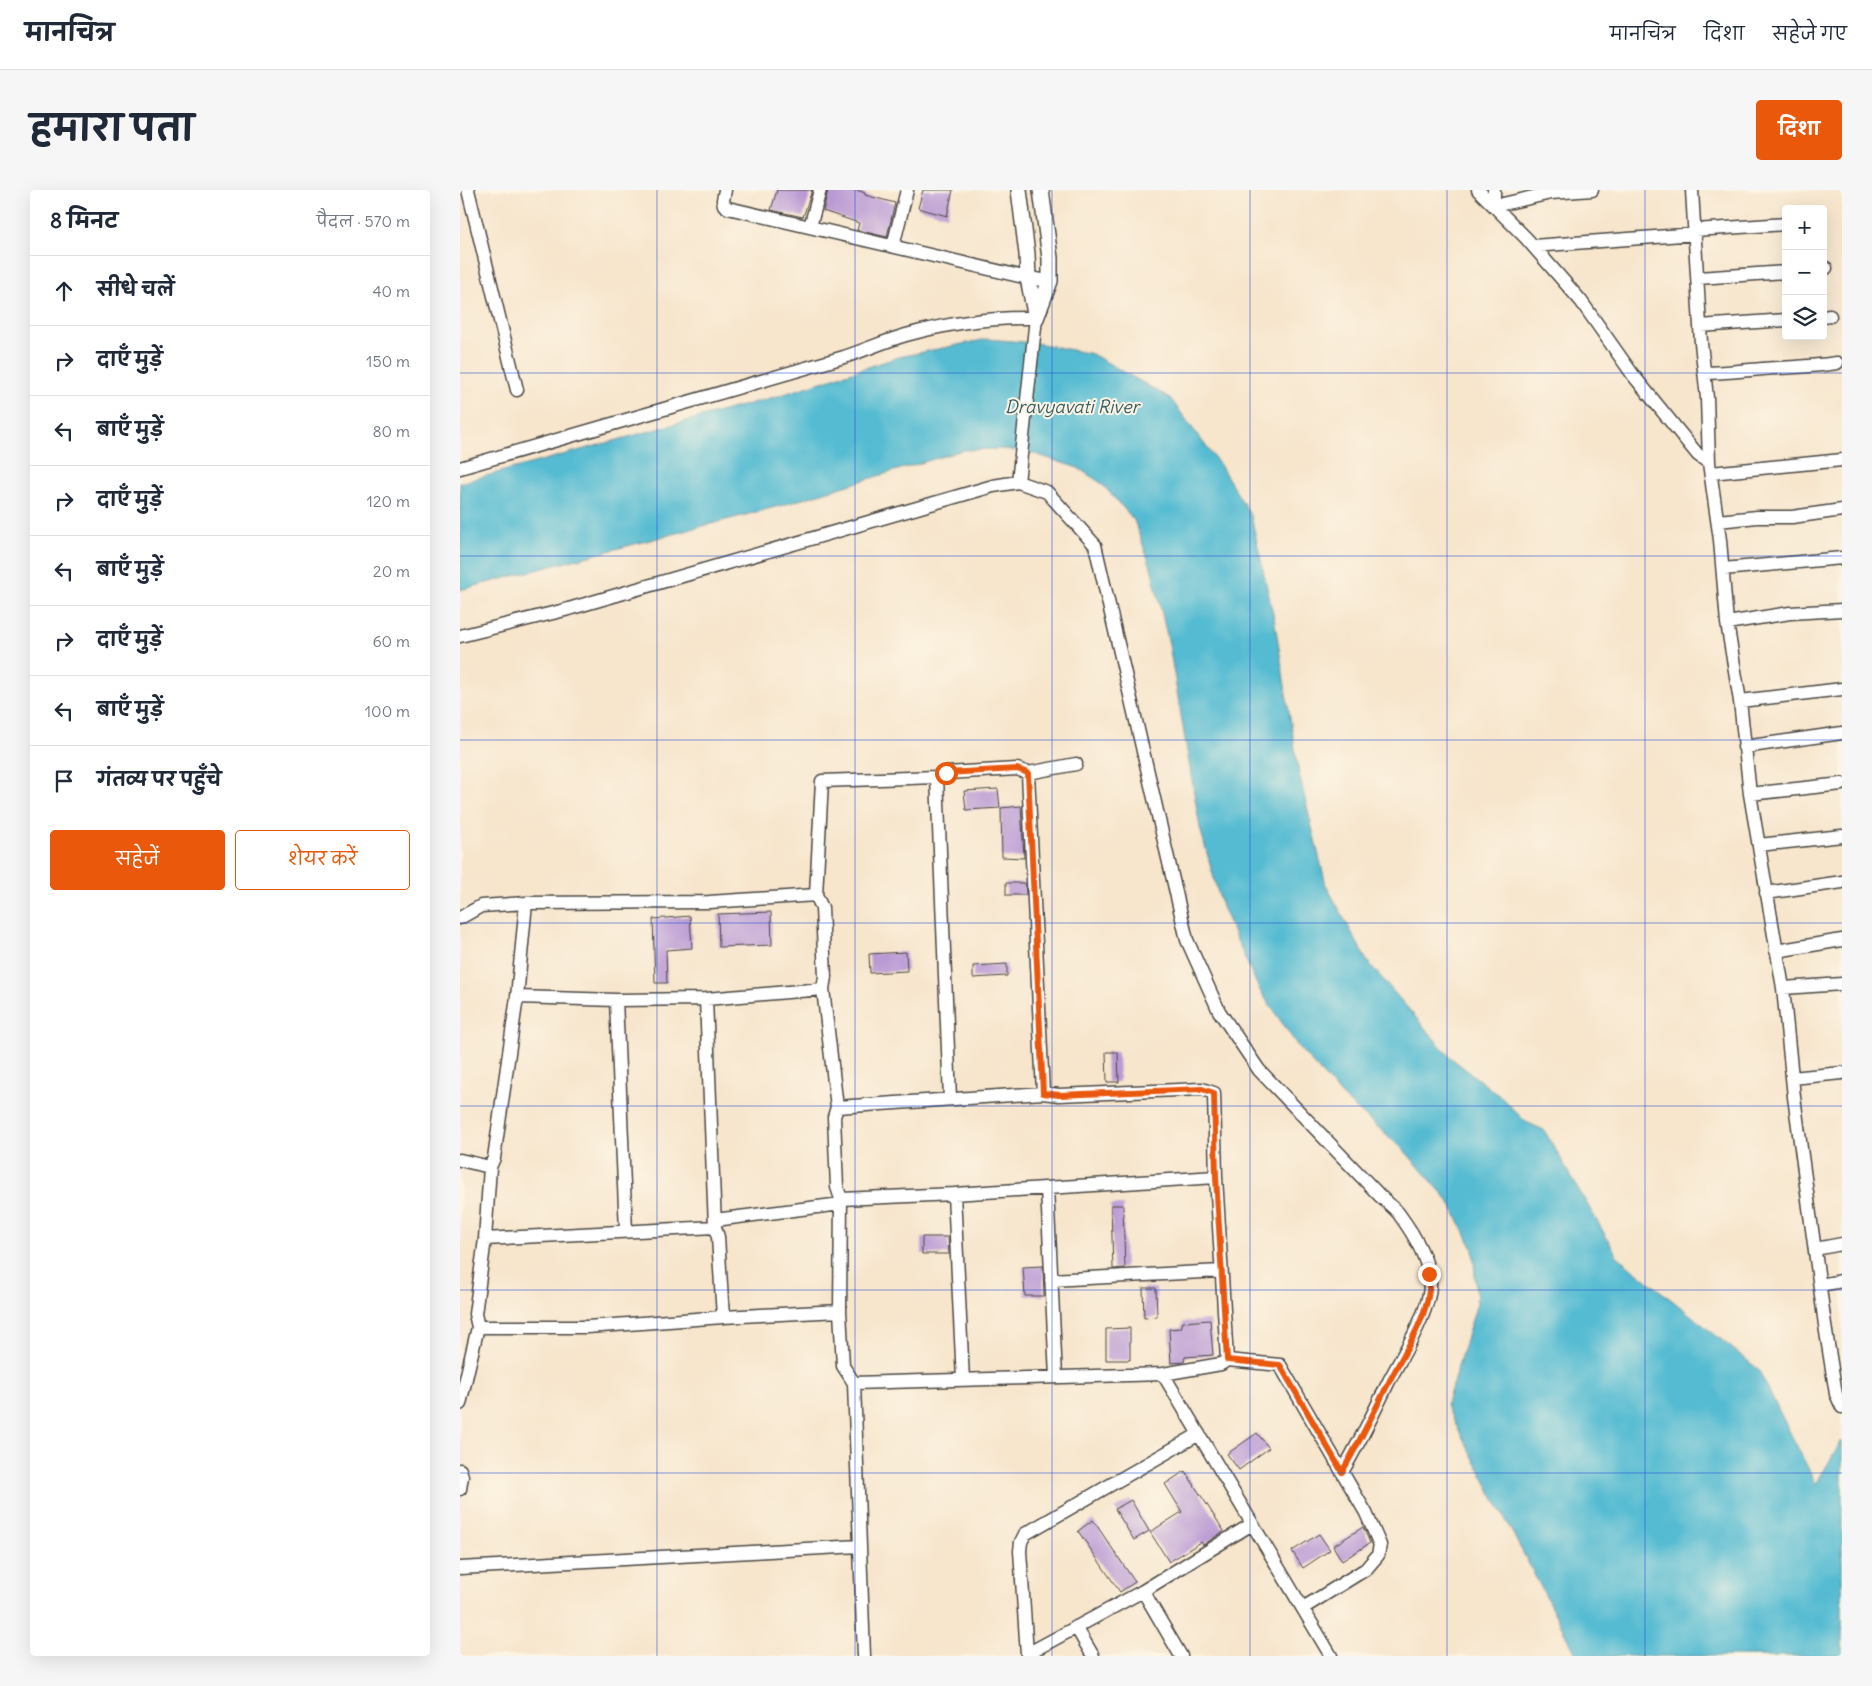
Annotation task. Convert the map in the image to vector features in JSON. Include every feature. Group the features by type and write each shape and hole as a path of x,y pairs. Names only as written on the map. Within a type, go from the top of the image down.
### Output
{"street":[{"path":"468,190 517,390"},
{"path":"726,190 723,200 724,205 728,208 1028,278 1050,281"},
{"path":"810,227 820,190"},
{"path":"893,246 907,190"},
{"path":"1019,190 1028,278 1036,318"},
{"path":"1018,482 1036,318 1050,281 1050,258 1041,190"},
{"path":"1478,190 1533,246 1581,301 1633,375 1710,468"},
{"path":"1494,190 1494,206"},
{"path":"1494,206 1550,193 1592,190"},
{"path":"1692,190 1700,326 1707,398 1710,468 1718,521 1727,623 1740,701 1750,794 1784,988 1792,1078 1820,1285 1836,1394 1842,1407"},
{"path":"1533,246 1782,224"},
{"path":"1698,278 1782,272"},
{"path":"460,468 844,357 907,335 971,321 1011,317 1036,318"},
{"path":"1700,326 1782,320"},
{"path":"1704,373 1736,373 1777,368 1814,367 1837,363"},
{"path":"1710,468 1842,460"},
{"path":"460,636 566,610 993,486 1018,482 1048,492 1095,545 1187,940 1219,1010 1259,1070 1398,1213 1416,1240 1424,1257 1430,1284 1427,1300 1418,1325 1361,1441 1342,1472"},
{"path":"1718,521 1757,517 1792,517 1842,510"},
{"path":"1723,569 1842,558"},
{"path":"1727,623 1790,613 1842,610"},
{"path":"1740,701 1842,689"},
{"path":"1744,747 1842,734"},
{"path":"864,1656 854,1383 843,1366 840,1311 841,1202 837,1187 834,1117 837,1107 823,989 825,977 822,908 816,895 822,781 937,777 946,773 1017,769 1028,773 1076,764"},
{"path":"1028,773 1043,1093"},
{"path":"937,777 950,1099"},
{"path":"1750,794 1842,784"},
{"path":"1759,845 1842,836"},
{"path":"1766,893 1842,882"},
{"path":"460,918 481,906 709,902 816,895"},
{"path":"460,1404 478,1327 476,1314 485,1239 490,1167 494,1158 517,997 526,904"},
{"path":"1776,950 1842,940"},
{"path":"1784,988 1842,984"},
{"path":"517,997 616,1000 706,999 823,989"},
{"path":"706,999 715,1223 718,1237 723,1317"},
{"path":"616,1000 626,1230"},
{"path":"1792,1078 1842,1072"},
{"path":"837,1107 1043,1093 1059,1095 1202,1089 1214,1093 1216,1177 1227,1360"},
{"path":"460,1160 490,1167"},
{"path":"485,1239 715,1223 841,1202 1216,1177"},
{"path":"1047,1188 1056,1377"},
{"path":"954,1194 963,1380"},
{"path":"1815,1249 1842,1244"},
{"path":"1051,1280 1221,1271"},
{"path":"1820,1285 1842,1281"},
{"path":"478,1327 587,1327 840,1311"},
{"path":"854,1383 1163,1374 1221,1364 1227,1360 1280,1365 1366,1513 1380,1545 1378,1555 1366,1569 1302,1608"},
{"path":"1163,1374 1331,1656"},
{"path":"1199,1434 1025,1534 1021,1542 1020,1551 1027,1655 1142,1591 1252,1524"},
{"path":"460,1470 462,1476 460,1489"},
{"path":"460,1568 859,1546"},
{"path":"1142,1591 1181,1656"},
{"path":"1076,1627 1093,1656"}],"water":[{"name":"Dravyavati River","path":"987,339 1036,343 1092,354 1170,398 1220,465 1251,516 1275,623 1299,774 1326,885 1367,961 1450,1057 1502,1098 1526,1122 1544,1130 1618,1257 1758,1369 1816,1484 1842,1440 1842,1656 1577,1656 1446,1406 1477,1303 1473,1249 1449,1201 1402,1148 1344,1098 1299,1048 1259,989 1222,907 1200,828 1169,644 1151,567 1134,520 1101,483 1078,468 1029,452 1002,449 963,450 783,505 460,590 460,483 778,396 899,357"}],"building":[{"path":"777,190 812,190 803,217 771,210"},
{"path":"828,190 857,190 865,193 865,195 895,203 887,237 857,230 859,223 823,211"},
{"path":"923,190 953,190 947,216 918,208"},
{"path":"998,789 1000,808 966,810 964,791"},
{"path":"1021,806 1024,858 1002,857 1001,808"},
{"path":"1006,883 1025,883 1026,895 1006,895"},
{"path":"771,912 772,945 719,947 718,914"},
{"path":"690,916 692,948 666,950 667,983 655,983 653,919"},
{"path":"906,952 907,971 870,973 869,954"},
{"path":"1007,964 1007,976 973,978 973,966"},
{"path":"1106,1052 1118,1052 1119,1082 1107,1082"},
{"path":"1111,1205 1123,1205 1125,1268 1113,1269"},
{"path":"922,1237 948,1237 949,1254 922,1254"},
{"path":"1043,1266 1044,1296 1025,1296 1023,1267"},
{"path":"1143,1288 1156,1288 1157,1317 1144,1318"},
{"path":"1210,1320 1213,1355 1185,1357 1184,1362 1171,1363 1169,1329 1181,1328 1183,1322"},
{"path":"1130,1328 1130,1360 1106,1360 1106,1329"},
{"path":"1257,1433 1269,1448 1239,1470 1227,1454"},
{"path":"1185,1471 1224,1531 1203,1545 1201,1542 1169,1562 1150,1532 1182,1512 1165,1484"},
{"path":"1131,1500 1149,1531 1134,1540 1115,1509"},
{"path":"1093,1520 1135,1582 1120,1592 1078,1531"},
{"path":"1363,1527 1370,1543 1342,1561 1333,1546"},
{"path":"1319,1534 1330,1550 1303,1568 1292,1551"}],"route":[{"path":"946,773 1017,769 1028,773 1043,1093 1059,1095 1202,1089 1214,1093 1216,1177 1227,1360 1280,1365 1342,1472 1361,1441 1418,1325 1427,1300 1430,1284 1429,1274"}]}
